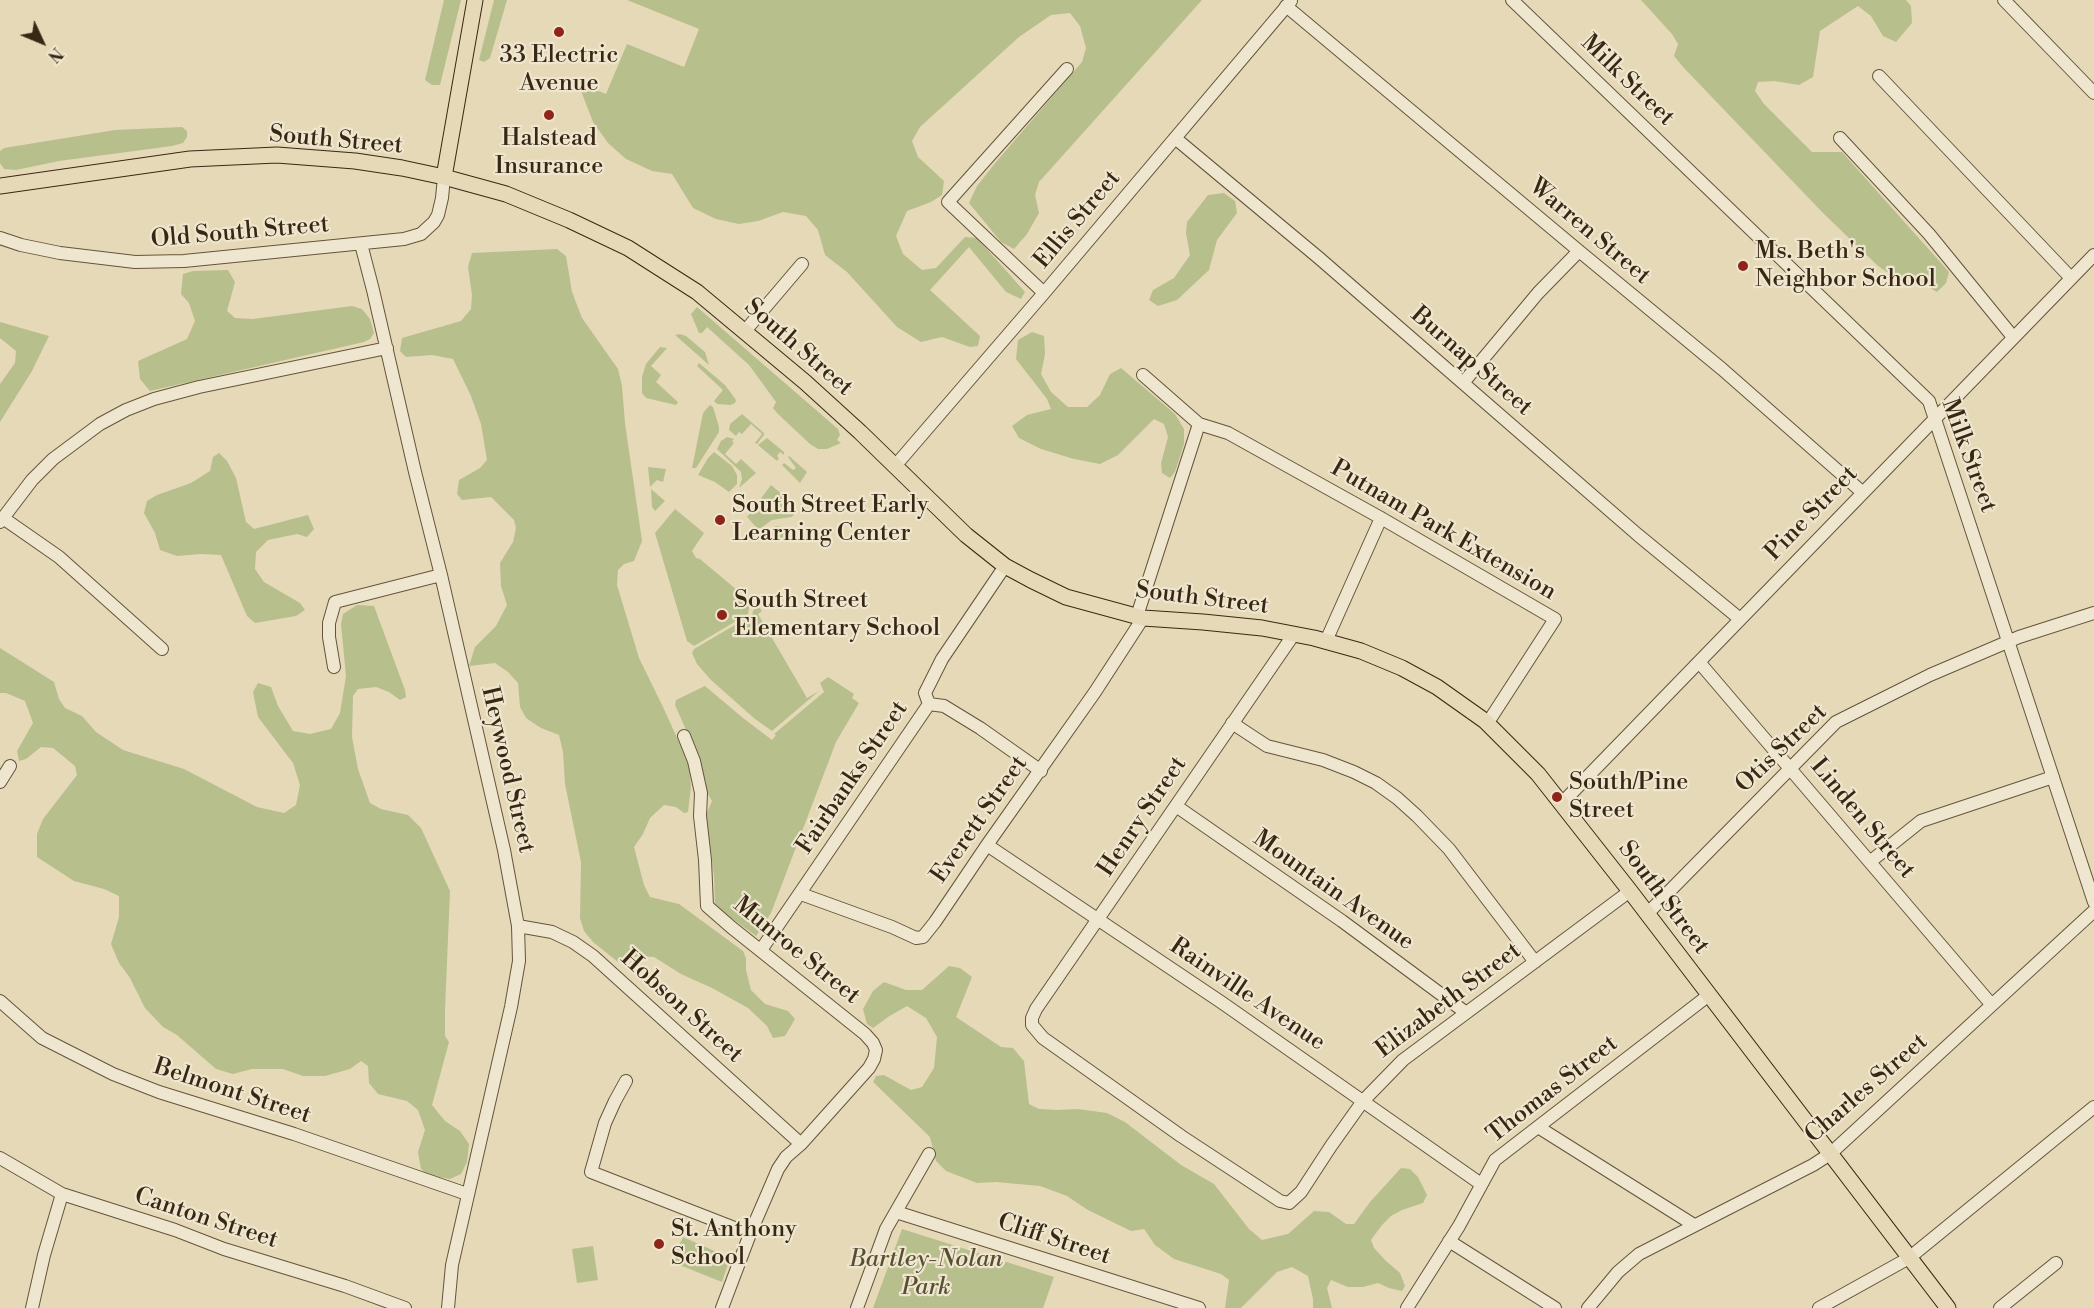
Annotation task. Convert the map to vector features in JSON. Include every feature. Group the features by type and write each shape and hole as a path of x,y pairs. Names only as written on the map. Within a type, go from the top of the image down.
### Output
{"main road":[{"path":"444,177 475,0"},
{"name":"South Street","path":"0,186 160,163 277,155 355,161 444,177 506,194 628,248 676,277 805,382 966,535 1005,566 1066,597 1140,617 1262,628 1326,641 1361,651 1401,668 1457,700 1516,750 1562,803 1948,1308"}],"street":[{"name":"Milk Street","path":"1512,0 1932,406 2094,902"},
{"path":"2004,0 2094,93"},
{"name":"Ellis Street","path":"894,466 1044,293 1289,3"},
{"name":"Warren Street","path":"1289,3 1579,251 1722,369 1863,492"},
{"path":"1044,293 948,202 1067,69"},
{"path":"1879,76 2071,278"},
{"name":"Burnap Street","path":"1175,138 1740,619"},
{"path":"1840,138 1929,234 2013,337"},
{"name":"Old South Street","path":"2,242 60,253 135,262 184,261 404,239 426,231 438,215 444,177"},
{"name":"Heywood Street","path":"361,244 441,575 504,850 518,926 519,961 511,1007 452,1265 448,1308"},
{"path":"1463,383 1538,293 1579,251"},
{"name":"Pine Street","path":"1562,803 2094,255"},
{"path":"745,331 802,264"},
{"path":"162,649 59,557 1,520 32,480 52,459 100,424 154,399 199,387 387,348"},
{"path":"1143,375 1199,424"},
{"name":"Putnam Park Extension","path":"1199,424 1228,433 1555,619 1487,724"},
{"name":"Everett Street","path":"801,894 920,938 927,934 987,844 1041,771 1140,617 1199,424"},
{"path":"1326,641 1381,518"},
{"name":"Fairbanks Street","path":"761,950 929,704 925,693 942,659 1005,566"},
{"path":"334,667 329,623 334,602 441,575"},
{"name":"Otis Street","path":"1647,914 1840,720 1930,675 2019,637 2094,613"},
{"name":"Henry Street","path":"1032,1025 1036,1009 1294,634"},
{"name":"Linden Street","path":"1699,662 1991,1004"},
{"path":"929,704 944,706 1041,771"},
{"path":"1232,723 1267,746 1333,764 1358,774 1391,793 1449,849 1535,962"},
{"name":"Munroe Street","path":"684,736 694,761 701,793 700,816 705,860 706,902 731,927 865,1034 873,1043 875,1052 869,1068 801,1144"},
{"path":"0,782 10,766"},
{"path":"1871,861 1921,821 2053,777"},
{"name":"Mountain Avenue","path":"1176,806 1342,921 1465,1012"},
{"name":"Rainville Avenue","path":"987,844 1481,1184"},
{"name":"Elizabeth Street","path":"1032,1025 1043,1038 1136,1106 1285,1202 1294,1201 1363,1101 1403,1060 1630,891"},
{"name":"Charles Street","path":"1588,1308 1632,1259 1830,1154 2094,911"},
{"name":"Hobson Street","path":"518,926 552,932 573,942 593,956 801,1144"},
{"name":"Thomas Street","path":"1407,1308 1496,1160 1709,995"},
{"name":"Belmont Street","path":"0,1001 42,1038 113,1074 159,1092 284,1131 467,1194"},
{"path":"626,1081 605,1123 591,1172 750,1234"},
{"path":"1819,1308 1909,1258 2094,1107"},
{"path":"1538,1127 1694,1226"},
{"path":"722,1308 778,1169 786,1157 801,1144"},
{"path":"857,1308 886,1229 929,1154"},
{"name":"Canton Street","path":"0,1158 62,1194 175,1230 224,1249 345,1286 399,1307"},
{"path":"32,1308 44,1255 62,1194"},
{"name":"Cliff Street","path":"896,1212 1199,1308"},
{"path":"1449,1241 1555,1308"},
{"path":"2000,1308 2056,1263"}],"green space":[{"path":"444,0 461,0 440,85 432,85 425,80"},
{"path":"494,0 507,0 490,58 484,62 479,60"},
{"path":"627,0 1202,0 1039,182 1035,195 1039,213 1027,234 1014,249 1001,242 969,203 977,186 996,162 1082,62 1086,48 1080,26 1070,13 1051,15 1019,37 920,127 912,141 918,157 944,181 942,195 907,211 896,236 903,254 922,270 936,268 965,237 977,238 1025,292 1021,299 1006,292 969,247 930,290 980,336 978,346 970,347 942,337 921,342 897,327 847,272 825,255 818,230 806,216 783,212 758,221 739,224 716,219 693,208 672,174 652,171 626,159 608,143 593,122 578,83 606,94 627,44 684,67 699,29"},
{"path":"1641,0 1906,0 1911,6 1912,23 1896,42 1883,36 1871,16 1858,6 1820,31 1813,77 1799,85 1774,81 1758,82 1755,91 1764,104 1812,152 1842,152 1949,272 1946,283 1937,292 1911,277 1894,277 1878,266 1823,213 1684,68 1674,56 1678,44 1672,34"},
{"path":"182,127 187,131 187,137 183,143 172,146 59,161 16,170 4,169 0,163 0,151 4,148 115,130"},
{"path":"1224,193 1235,201 1237,213 1217,240 1209,270 1177,300 1158,306 1149,300 1153,290 1174,278 1190,255 1186,233 1187,222 1208,195"},
{"path":"557,249 566,256 572,292 582,318 618,369 642,541 634,561 624,564 618,570 617,585 639,658 689,764 691,787 688,812 684,813 676,807 664,805 650,818 634,847 644,885 650,897 679,904 743,951 751,990 765,1004 788,1011 795,1019 785,1036 773,1038 767,1026 748,1008 681,974 654,957 639,956 618,962 593,942 584,931 580,918 581,862 565,784 563,752 559,735 541,728 526,718 520,707 518,683 508,672 495,663 469,666 475,647 496,626 507,605 501,586 500,563 513,542 516,528 514,520 491,497 462,500 457,494 459,480 480,468 487,460 481,424 471,396 453,359 432,355 406,357 400,351 402,338 461,321 471,309 472,295 468,267 472,253"},
{"path":"228,270 235,282 227,311 235,318 253,319 352,306 362,309 370,319 374,333 364,342 150,391 140,379 138,361 187,339 195,321 189,303 181,294 183,274 193,271"},
{"path":"697,307 838,429 840,435 837,440 841,443 827,449 818,449 778,414 773,408 776,402 749,365 707,327 699,333 691,314"},
{"path":"0,322 49,336 32,371 0,422 0,384 15,363 16,351 0,338"},
{"path":"1032,332 1044,336 1045,354 1041,374 1051,392 1068,407 1087,407 1100,395 1110,374 1121,368 1175,414 1184,429 1184,444 1175,472 1170,478 1162,473 1161,463 1168,437 1164,424 1154,419 1118,455 1100,464 1041,449 1019,438 1012,426 1027,415 1051,409 1047,399 1016,359 1018,340"},
{"path":"675,335 686,336 705,352 709,365"},
{"path":"660,347 667,348 651,366 661,375 656,382 678,402 676,405 646,398 642,393 642,377 646,364"},
{"path":"699,363 725,385 736,400 735,403 717,404 714,401 723,390 697,366"},
{"path":"710,405 713,407 719,432 696,468 692,468 703,413"},
{"path":"742,414 764,433 757,444 755,443 762,434 751,424 742,434 739,432 736,436 729,430 730,424"},
{"path":"727,437 734,439 732,441 734,443 725,454 736,464 741,459 756,473 739,488 742,479 741,472 717,449 721,441"},
{"path":"767,438 784,452 784,455 780,452 777,461 758,445"},
{"path":"714,452 732,466 737,475 737,484 729,492 715,482 698,475"},
{"path":"219,453 227,461 236,478 246,522 254,529 308,515 314,529 307,537 297,534 268,540 256,552 255,569 264,582 300,603 305,610 296,616 255,623 247,616 221,555 177,556 160,550 155,533 144,513 147,501 191,483 210,471 213,457"},
{"path":"789,456 807,472 800,483 782,465 784,463 793,470 796,468"},
{"path":"648,467 666,469 663,482 657,480 650,487"},
{"path":"771,485 789,500 784,506 794,515 772,520 761,528 757,528 747,517"},
{"path":"651,489 665,501 655,511 652,507"},
{"path":"675,509 704,533 692,551 696,558 750,601 748,614 694,646 687,641 655,533"},
{"path":"774,526 780,526 785,534 783,540 774,542 769,537 769,531"},
{"path":"756,601 761,604 759,607 762,611 758,614 807,698 819,691 772,731 711,680 697,664 692,653 694,649 752,615"},
{"path":"357,605 374,606 406,697 400,700 376,687 358,689 353,696 352,737 358,769 370,803 381,809 408,815 421,828 450,891 445,1010 445,1036 449,1042 432,1105 445,1121 460,1131 469,1144 467,1162 461,1174 450,1179 428,1175 421,1169 418,1152 425,1130 418,1110 407,1101 378,1094 369,1083 368,1066 361,1061 350,1069 325,1076 303,1076 283,1069 252,1069 233,1074 216,1069 177,1035 163,1027 145,1008 130,978 119,963 111,944 119,917 119,896 104,889 74,881 37,857 37,834 43,819 77,775 75,766 53,748 41,747 26,759 19,761 17,751 33,723 25,701 6,693 0,693 0,648 54,682 59,699 65,708 82,716 96,732 123,750 184,769 257,807 284,813 296,805 300,785 293,763 258,717 253,692 258,683 271,687 278,706 293,731 310,734 331,729 340,713 346,676 341,624 343,614"},
{"path":"828,677 854,694 852,698 859,703 836,742 771,913 756,936 715,906 714,876 706,815 712,801 705,789 691,741 675,705 676,700 705,686 772,740 776,735 774,734 824,692 820,683"},
{"path":"949,966 960,968 972,977 956,1017 1001,1047 1013,1048 1024,1061 1029,1104 1039,1109 1078,1109 1107,1113 1125,1122 1181,1165 1214,1184 1249,1229 1262,1240 1288,1234 1314,1211 1329,1212 1346,1224 1354,1224 1370,1202 1401,1168 1410,1169 1418,1177 1427,1195 1423,1203 1391,1216 1371,1240 1374,1248 1400,1273 1405,1286 1402,1291 1378,1283 1363,1287 1348,1287 1331,1280 1327,1288 1332,1308 1313,1308 1308,1276 1292,1267 1277,1272 1241,1308 1225,1308 1229,1280 1221,1274 1174,1259 1155,1245 1144,1229 1131,1231 1088,1210 1067,1196 1040,1186 996,1182 977,1183 946,1171 936,1161 930,1137 873,1082 876,1076 884,1075 911,1090 922,1087 934,1068 937,1037 926,1018 907,1006 873,1028 867,1024 863,1009 873,991 884,982 906,990 922,990"},
{"name":"Bartley-Nolan Park","path":"902,1229 1054,1277 1043,1308 873,1308"},
{"path":"683,1237 730,1258 722,1282 672,1262"},
{"path":"593,1246 598,1280 577,1283 572,1249"}],"place":[{"name":"33 Electric Avenue","path":"559,32"},
{"name":"Halstead Insurance","path":"549,115"},
{"name":"Ms. Beth's Neighbor School","path":"1743,266"},
{"name":"South Street Early Learning Center","path":"720,520"},
{"name":"South Street Elementary School","path":"722,615"},
{"name":"South/Pine Street","path":"1557,797"},
{"name":"St. Anthony School","path":"659,1244"}]}
